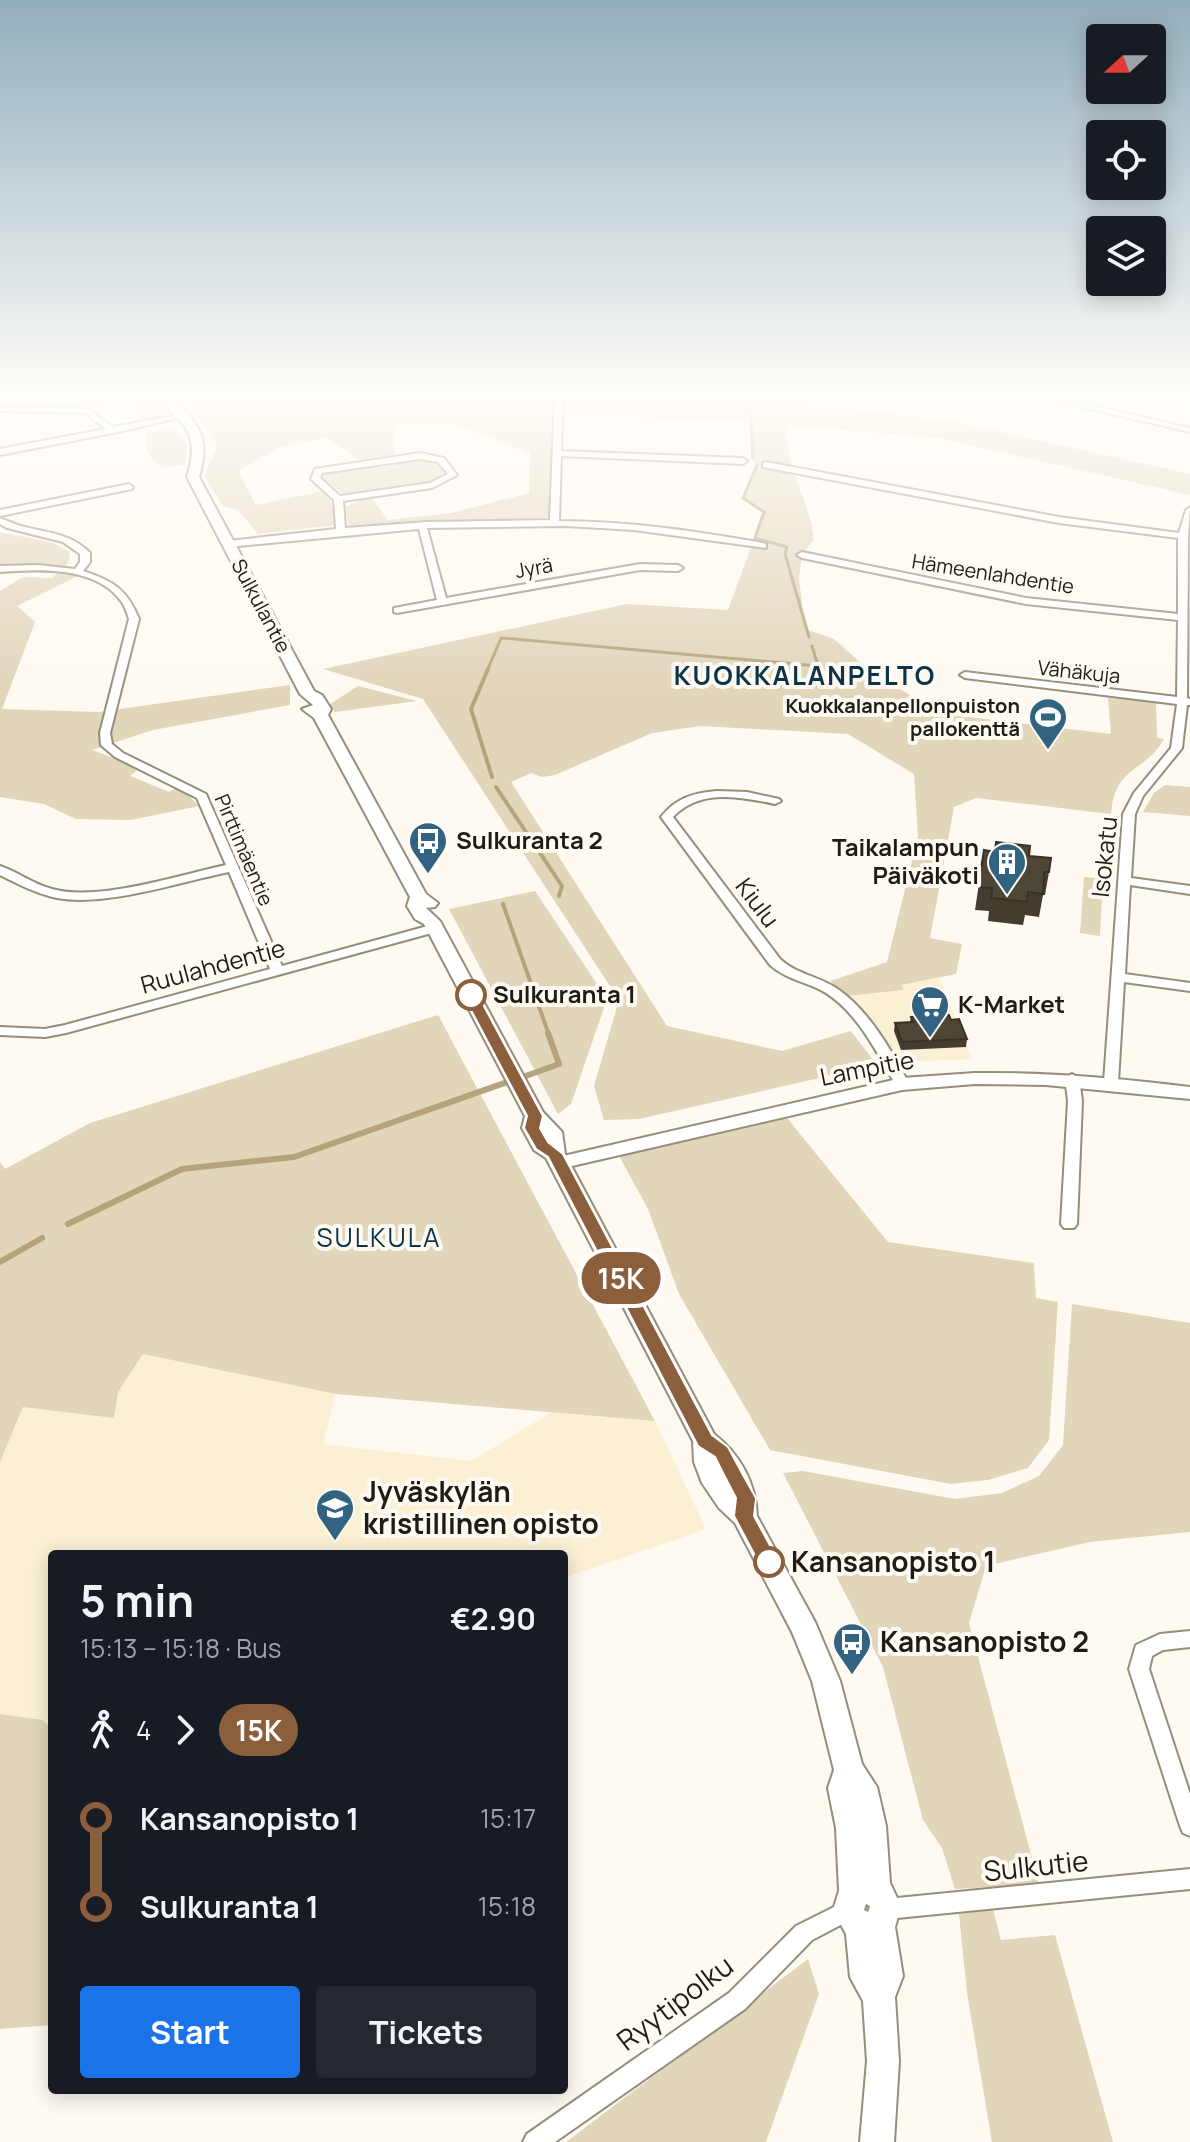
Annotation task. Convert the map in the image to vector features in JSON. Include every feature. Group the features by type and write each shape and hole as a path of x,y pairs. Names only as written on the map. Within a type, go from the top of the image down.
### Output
{"main road":[{"name":"Sulkulantie","path":"202,494 308,694 305,700 311,711 320,715 419,897 416,906 433,925 535,1116 532,1128 541,1145 557,1158 705,1441 703,1457 727,1503 744,1516 810,1643 826,1681 849,1770 843,1788 867,1909 866,1977 879,1997 883,2061 877,2142"}],"street":[{"path":"0,513 94,494"},
{"path":"332,494 338,499 341,533"},
{"path":"338,499 372,494"},
{"path":"554,522 555,494"},
{"path":"920,494 1059,520 1183,536"},
{"name":"Isokatu","path":"1111,1082 1129,814 1138,795 1176,748 1185,702 1183,536 1190,510"},
{"path":"0,521 17,529 65,538 77,544 85,553 85,562 77,573"},
{"path":"228,544 341,533 554,522 639,528 763,546"},
{"path":"423,528 442,602"},
{"name":"Hämeenlahdentie","path":"802,555 1026,601 1183,613"},
{"name":"Jyrä","path":"397,610 640,567 678,568"},
{"name":"Pirttimäentie","path":"0,569 77,573 117,589 130,602 134,619 105,733 107,745 119,755 202,796 278,972"},
{"name":"Vähäkuja","path":"965,675 1185,702"},
{"name":"Kiulu","path":"775,801 721,794 700,796 674,807 667,817 775,962 783,971 832,992 844,1002 896,1070 902,1084"},
{"path":"0,870 38,889 63,895 93,894 231,868"},
{"path":"1125,881 1190,890"},
{"name":"Ruulahdentie","path":"0,1031 45,1033 66,1029 278,972 433,925"},
{"path":"1117,977 1190,987"},
{"name":"Lampitie","path":"557,1158 902,1084 980,1077 1072,1078 1190,1093"},
{"path":"1069,1224 1075,1101 1072,1078"},
{"path":"1190,1639 1160,1642 1143,1651 1139,1669 1190,1826"},
{"name":"Sulkutie","path":"867,1909 1190,1879"},
{"name":"Ryytipolku","path":"535,2142 737,2001 804,1933 867,1909"}],"shaded area":[{"path":"215,494 250,494 256,505 310,494 328,494 336,525 258,534 238,510 223,506"},
{"path":"525,494 554,494 553,517 357,528 348,523 345,507 370,496 388,520 451,513"},
{"path":"745,494 802,494 814,539 802,555 799,578 805,629 834,639 872,673 943,714 1111,734 1108,698 1156,701 1157,738 1164,739 1148,759 1124,778 1114,798 1111,814 976,798 954,807 930,938 962,944 956,974 901,985 904,990 847,996 830,981 887,962 918,837 914,774 848,734 700,726 652,733 555,775 542,777 531,773 511,782 667,1026 782,1051 851,1031 877,1065 639,1119 604,1120 594,1086 619,1000 423,699 323,669 627,604 728,610 764,512 743,498"},
{"path":"0,532 54,543 69,552 70,558 65,568 0,566"},
{"path":"59,572 80,575 17,606 35,622 2,709 99,712 290,685 290,705 153,730 92,750 140,768 130,776 169,792 179,786 199,806 131,820 76,819 44,804 0,797 0,591 23,577 52,578"},
{"path":"358,686 417,701 335,712 330,704"},
{"path":"1165,785 1190,787 1190,816 1143,812 1154,793"},
{"path":"1084,877 1103,879 1100,936 1080,933"},
{"path":"535,891 607,999 571,1104 558,1114 449,909"},
{"path":"939,978 972,1059 900,1062 847,996 903,990 900,985"},
{"path":"438,1015 655,1421 336,1394 143,1354 118,1392 114,1418 23,1407 0,1462 0,1162 5,1169 90,1123"},
{"path":"787,1118 888,1242 1034,1263 1036,1298 1058,1302 1049,1440 1028,1468 988,1480 951,1484 770,1450 679,1294 648,1209 619,1156"},
{"path":"1072,1304 1190,1323 1190,1532 1090,1542 986,1566 969,1623 1039,1884 955,1889 942,1848 923,1820 883,1667 783,1473 803,1471 955,1499 1002,1493 1039,1476 1063,1445"},
{"name":"Jyväskylän kristillinen opisto","path":"143,1354 336,1394 323,1444 471,1461 552,1412 655,1421 706,1529 568,1577 568,1550 48,1550 48,1726 43,1720 0,1714 0,1462 23,1407 118,1392"},
{"path":"0,1714 43,1720 48,1726 48,2025 0,2029"},
{"path":"993,1910 1001,1940 1055,1935 1113,2142 992,2142 967,1993 959,1914"},
{"path":"808,1959 819,1994 766,2142 566,2142"}],"building":[{"path":"996,842 1030,846 1029,856 1051,858 1049,872 1044,872 1043,894 1028,892 1027,902 991,898 992,888 978,887 984,850 995,852"},
{"name":"K-Market","path":"949,1015 951,1020 959,1019 967,1039 902,1042 895,1023 913,1022 911,1017"}],"waterway":[{"path":"745,494 743,498 764,512 755,538 787,547 785,554 809,637"},
{"path":"487,671 501,638 818,666 812,646"},
{"path":"488,669 471,709 492,777"},
{"path":"496,787 562,886 559,896"},
{"path":"503,904 549,1035"},
{"path":"520,1078 559,1064 548,1033"},
{"path":"68,1224 182,1169 294,1157 510,1081"},
{"path":"0,1262 42,1238"}],"bus line":[{"name":"15K","path":"471,995 535,1116 532,1128 541,1145 554,1154 705,1441 722,1452 746,1498 744,1516 769,1562"}],"place":[{"name":"Kuokkalanpellonpuiston pallokenttä","path":"1048,751"},
{"name":"Sulkuranta 2","path":"428,875"},
{"name":"Taikalampun Päiväkoti","path":"1007,896"},
{"name":"Sulkuranta 1","path":"471,995"},
{"name":"K-Market","path":"930,1039"},
{"name":"Jyväskylän kristillinen opisto","path":"335,1542"},
{"name":"Kansanopisto 1","path":"769,1562"},
{"name":"Kansanopisto 2","path":"852,1676"}],"district":[{"name":"KUOKKALANPELTO","path":"805,676"},
{"name":"SULKULA","path":"379,1238"}]}
